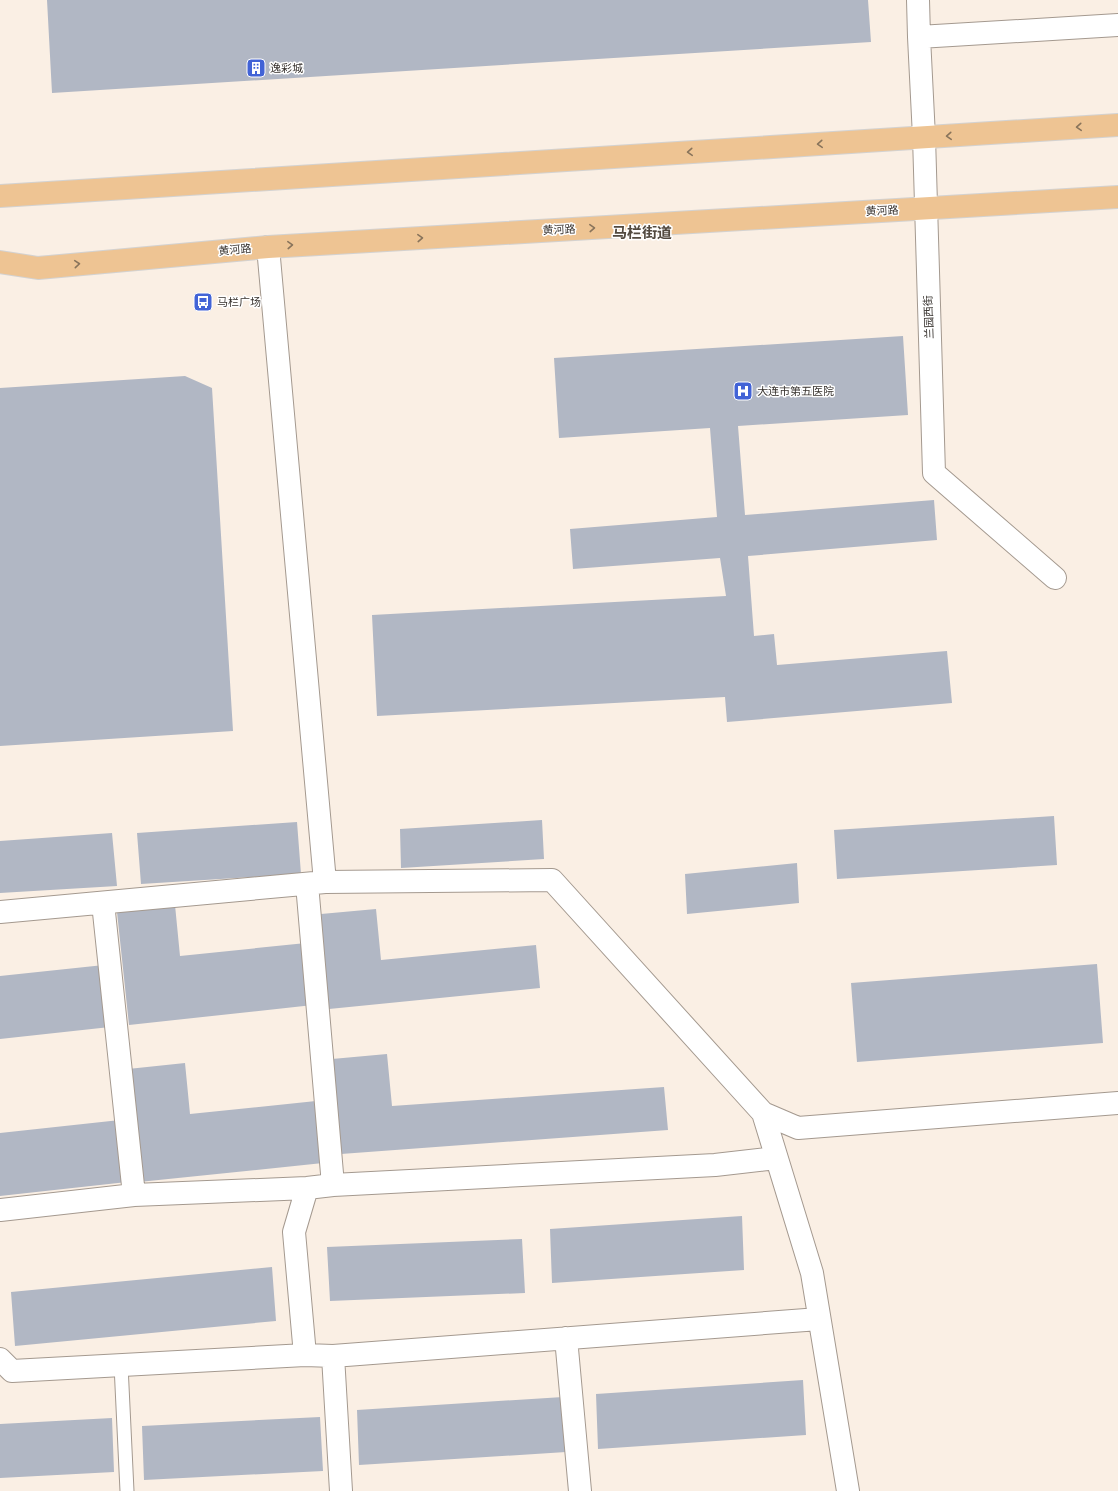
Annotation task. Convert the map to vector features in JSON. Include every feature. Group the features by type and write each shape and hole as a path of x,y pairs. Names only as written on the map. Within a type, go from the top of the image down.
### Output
{"main road":[{"path":"0,196 1118,125"},
{"name":"黄河路","path":"0,262 38,268 268,247 1118,197"}],"street":[{"name":"兰园西街","path":"918,0 924,137 934,473 1055,578"},
{"path":"919,37 1118,25"},
{"path":"268,247 316,883 332,1185"},
{"path":"0,912 316,883 552,880 763,1113 798,1128 1118,1103"},
{"path":"103,903 134,1195"},
{"path":"763,1113 812,1273 848,1491"},
{"path":"0,1210 134,1195 307,1188 332,1185 707,1166 776,1158"},
{"path":"305,1355 294,1232 307,1188"},
{"path":"0,1359 12,1371 305,1355 333,1356 819,1319"},
{"path":"566,1338 580,1491"},
{"path":"333,1356 341,1491"}],"lane":[{"path":"0,270 38,268"},
{"path":"121,1365 126,1491"}],"building":[{"name":"逸彩城","path":"47,0 868,0 871,42 52,93"},
{"path":"903,336 908,415 738,426 745,515 934,500 937,540 748,556 754,636 774,634 777,665 947,651 952,703 727,722 725,697 377,716 372,615 726,596 720,558 573,569 570,529 717,517 710,428 559,438 554,358"},
{"path":"185,376 212,388 233,731 0,746 0,388"},
{"path":"1054,816 1057,865 837,879 834,830"},
{"path":"542,820 544,859 401,868 400,829"},
{"path":"297,822 301,874 141,884 137,833"},
{"path":"112,833 117,886 0,893 0,841"},
{"path":"797,863 799,903 687,914 685,874"},
{"path":"175,905 180,956 306,943 313,1005 129,1025 117,912"},
{"path":"376,909 381,960 536,945 540,988 329,1009 321,914"},
{"path":"1097,964 1103,1043 857,1062 851,983"},
{"path":"104,965 110,1027 0,1039 0,976"},
{"path":"387,1054 392,1106 664,1087 668,1130 341,1154 332,1059"},
{"path":"185,1063 190,1114 316,1101 323,1163 139,1182 128,1069"},
{"path":"120,1120 127,1182 0,1196 0,1133"},
{"path":"742,1216 744,1270 552,1283 550,1229"},
{"path":"522,1239 525,1293 330,1301 327,1247"},
{"path":"272,1267 276,1321 15,1346 11,1292"},
{"path":"803,1380 806,1435 598,1449 596,1394"},
{"path":"563,1397 566,1452 359,1465 357,1410"},
{"path":"320,1417 323,1471 144,1480 142,1426"},
{"path":"112,1418 114,1472 0,1478 0,1424"}],"place":[{"name":"逸彩城","path":"256,68"},
{"name":"马栏广场","path":"203,302"},
{"name":"大连市第五医院","path":"743,391"}],"district":[{"name":"马栏街道","path":"642,233"}]}
